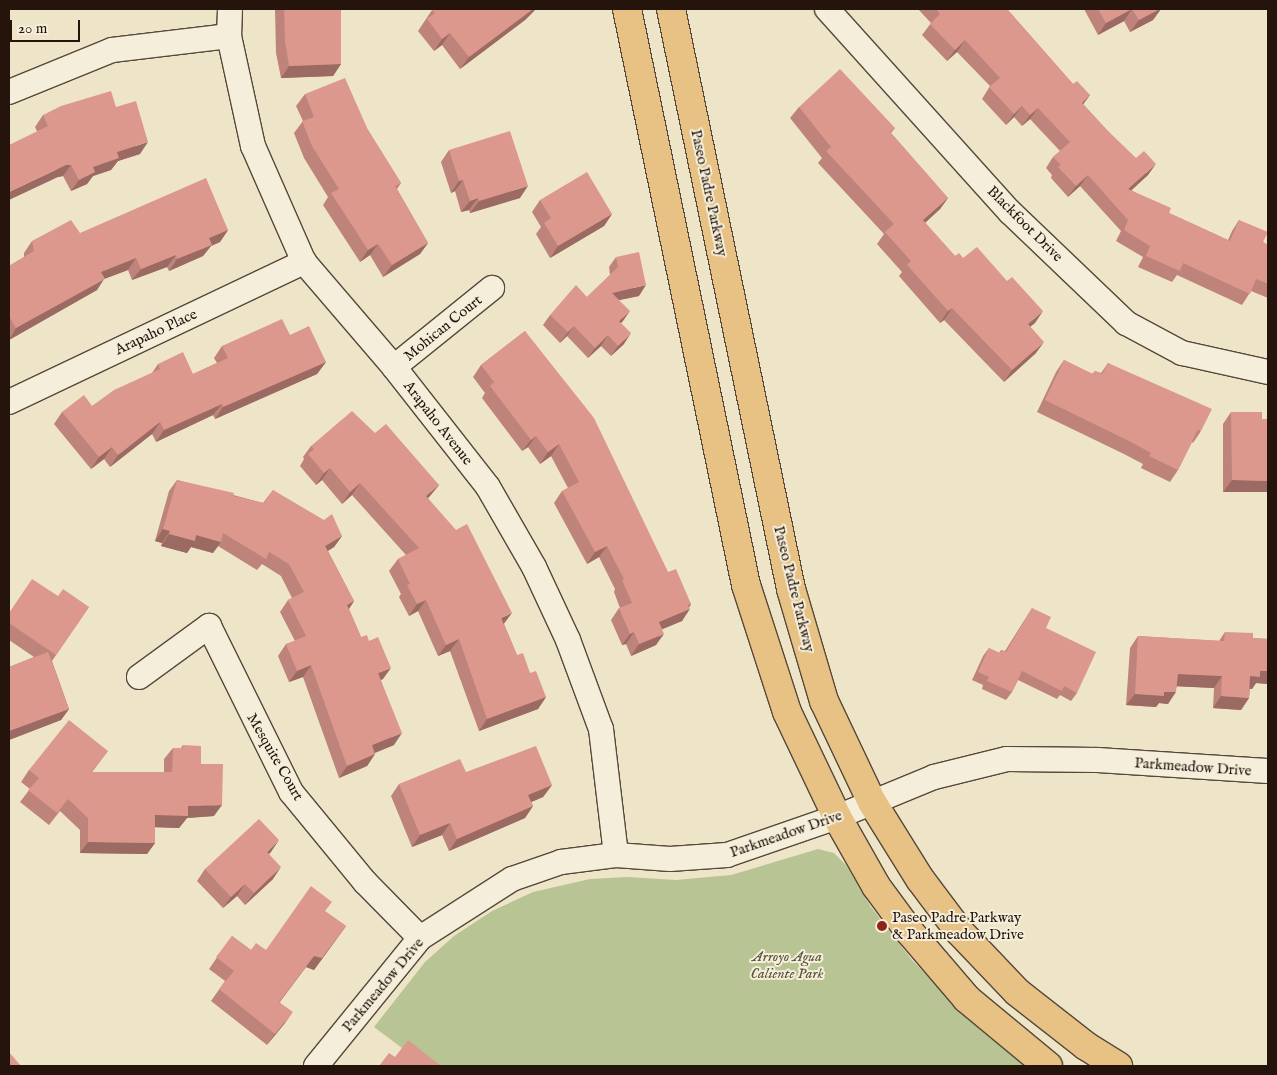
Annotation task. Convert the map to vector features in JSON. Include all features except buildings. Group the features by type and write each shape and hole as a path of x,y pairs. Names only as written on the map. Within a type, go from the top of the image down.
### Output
{"main road":[{"path":"627,9 746,585 787,712 837,817 876,886 938,966 967,999 1048,1066"},
{"name":"Paseo Padre Parkway","path":"671,9 791,589 824,701 872,802 920,879 959,931 1018,992 1086,1046 1118,1066"}],"street":[{"name":"Arapaho Avenue","path":"230,9 229,36 253,146 304,262 394,367 488,487 534,567 568,640 601,729 616,855"},
{"name":"Blackfoot Drive","path":"827,9 1010,212 1126,323 1182,353 1268,372"},
{"path":"9,92 112,50 229,36"},
{"name":"Arapaho Place","path":"9,402 304,262"},
{"name":"Mohican Court","path":"394,367 492,288"},
{"name":"Mesquite Court","path":"139,677 209,626 292,792 365,882 420,938"},
{"name":"Parkmeadow Drive","path":"316,1066 420,938 512,879 561,862 616,855 670,859 727,855 837,817 934,777 1007,759 1098,760 1268,772"}],"green space":[{"name":"Arroyo Agua Caliente Park","path":"818,849 834,853 846,865 871,907 912,960 972,1021 1026,1066 426,1066 374,1027 425,962 454,936 492,911 533,892 590,879 627,877 676,880 731,875"}],"place":[{"name":"Paseo Padre Parkway & Parkmeadow Drive","path":"882,926"}]}
